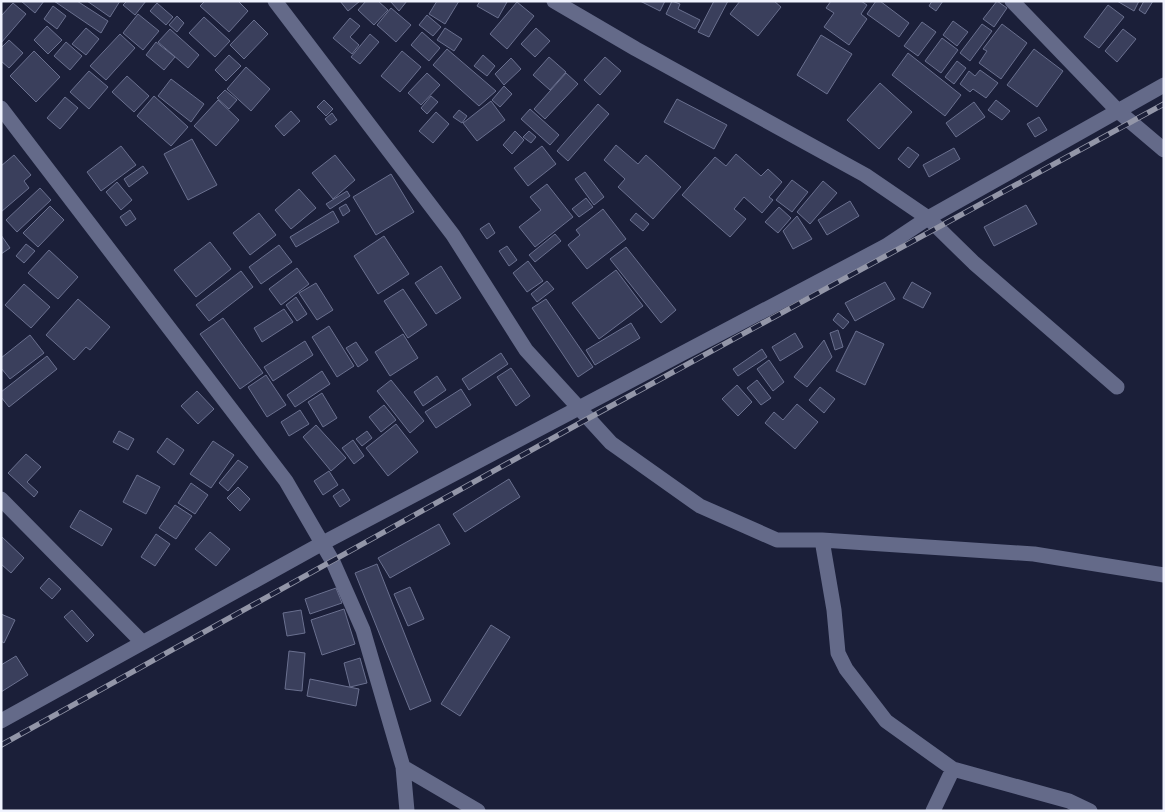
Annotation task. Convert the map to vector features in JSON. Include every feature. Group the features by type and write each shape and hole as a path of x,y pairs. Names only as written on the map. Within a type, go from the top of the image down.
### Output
{"street":[{"path":"275,1 454,235 526,350 612,443 700,506 777,540 822,540 1034,554 1164,576"},
{"path":"554,1 636,49 865,175 928,218 974,263 1116,387"},
{"path":"1012,1 1118,111 1164,150"},
{"path":"1,721 321,544 886,246 928,218 1164,84"},
{"path":"1,108 286,481 333,562 363,630 403,767 407,811"},
{"path":"1,499 142,642"},
{"path":"822,540 834,610 838,653 846,669 886,721 953,769 1069,801 1090,811"},
{"path":"403,767 478,811"},
{"path":"933,811 953,769"}],"building":[{"path":"21,1 44,1 35,13"},
{"path":"54,1 77,1 108,21 101,33"},
{"path":"87,1 120,1 110,17"},
{"path":"127,1 146,1 135,15 123,5"},
{"path":"205,1 238,1 248,11 229,32 200,6"},
{"path":"340,1 360,1 348,11"},
{"path":"366,1 378,1 388,10 374,25 358,10"},
{"path":"390,1 407,1 399,11"},
{"path":"437,1 459,1 445,24 429,14"},
{"path":"480,1 507,2 498,18 477,6"},
{"path":"640,1 665,1 660,11"},
{"path":"672,1 680,4 678,9 700,20 695,29 666,14"},
{"path":"714,1 728,1 709,37 698,32"},
{"path":"740,1 774,1 781,7 758,36 730,14"},
{"path":"831,1 861,1 867,5 861,14 867,19 849,45 824,27 834,13 826,8"},
{"path":"876,1 880,1 909,23 899,37 867,14"},
{"path":"932,1 943,1 936,11 929,6"},
{"path":"997,1 1007,8 994,27 983,19"},
{"path":"1117,1 1139,1 1134,11"},
{"path":"1144,1 1153,1 1145,14 1139,10"},
{"path":"517,2 534,16 507,49 490,34"},
{"path":"13,3 26,14 1,43 1,16"},
{"path":"157,3 173,17 166,25 150,11"},
{"path":"1108,5 1124,17 1099,48 1084,37"},
{"path":"53,6 66,16 57,29 44,19"},
{"path":"391,8 411,25 396,42 377,25"},
{"path":"138,14 159,31 143,50 123,33"},
{"path":"427,15 441,27 433,36 419,25"},
{"path":"177,16 184,23 177,32 169,25"},
{"path":"204,17 230,41 215,57 189,33"},
{"path":"350,18 360,26 350,37 359,45 352,54 333,38"},
{"path":"254,20 268,34 244,59 230,45"},
{"path":"953,21 968,32 957,46 943,35"},
{"path":"922,22 936,32 918,56 904,46"},
{"path":"982,24 992,31 970,61 960,53"},
{"path":"1002,24 1027,43 1001,79 979,63 987,51 983,49"},
{"path":"47,26 62,40 48,54 34,40"},
{"path":"86,28 99,39 86,55 72,44"},
{"path":"445,28 462,39 454,51 437,40"},
{"path":"536,28 550,41 535,57 521,44"},
{"path":"170,29 199,55 188,68 158,42"},
{"path":"1123,29 1136,39 1117,62 1105,51"},
{"path":"422,32 440,48 429,61 411,45"},
{"path":"120,34 135,48 106,80 90,66"},
{"path":"370,34 379,42 360,64 351,57"},
{"path":"821,35 852,54 827,94 797,75"},
{"path":"942,38 958,50 941,73 925,61"},
{"path":"9,40 23,53 9,68 1,61 1,48"},
{"path":"66,42 82,56 70,70 54,56"},
{"path":"156,42 175,57 164,70 146,55"},
{"path":"447,49 496,91 479,106 433,65"},
{"path":"1034,49 1063,71 1037,107 1007,85"},
{"path":"34,51 60,77 36,102 10,76"},
{"path":"402,51 421,67 400,92 381,76"},
{"path":"908,53 961,95 945,116 892,75"},
{"path":"229,55 241,66 226,81 215,70"},
{"path":"483,55 495,66 487,76 474,66"},
{"path":"549,57 566,72 550,90 533,75"},
{"path":"605,57 621,71 600,95 584,80"},
{"path":"511,58 521,69 504,85 495,74"},
{"path":"957,61 966,68 954,84 945,77"},
{"path":"246,67 270,89 251,111 227,89"},
{"path":"980,70 998,83 986,98 973,89 970,92 960,84 969,71 975,76"},
{"path":"89,71 108,87 89,109 70,92"},
{"path":"427,73 440,85 421,105 408,93"},
{"path":"566,73 578,84 545,119 534,109"},
{"path":"127,76 149,96 134,112 112,92"},
{"path":"171,79 204,104 191,122 158,96"},
{"path":"880,83 912,112 879,149 847,120"},
{"path":"504,86 512,94 500,107 492,100"},
{"path":"225,90 237,100 229,109 217,98"},
{"path":"154,96 188,127 171,146 137,116"},
{"path":"431,96 438,102 427,114 421,108"},
{"path":"65,97 78,108 60,129 47,118"},
{"path":"677,99 727,125 714,149 664,122"},
{"path":"218,100 239,120 216,146 194,126"},
{"path":"324,100 333,109 326,116 317,107"},
{"path":"996,100 1010,111 1002,120 988,110"},
{"path":"491,101 505,120 477,141 463,123"},
{"path":"974,102 985,117 956,137 946,123"},
{"path":"598,104 609,114 568,161 557,151"},
{"path":"530,109 559,135 550,145 521,119"},
{"path":"459,110 467,116 462,123 453,117"},
{"path":"291,111 300,121 284,136 275,126"},
{"path":"436,112 449,124 433,143 419,131"},
{"path":"332,113 337,120 330,125 325,119"},
{"path":"1039,117 1047,130 1035,137 1027,124"},
{"path":"515,131 524,140 512,154 503,145"},
{"path":"529,131 536,137 531,143 523,137"},
{"path":"192,139 217,185 188,200 164,154"},
{"path":"616,145 638,164 646,155 681,187 653,219 618,187 625,179 604,160"},
{"path":"121,146 136,165 101,191 87,172"},
{"path":"542,146 556,164 528,186 514,168"},
{"path":"908,147 919,155 909,168 898,159"},
{"path":"954,148 960,159 929,177 923,165"},
{"path":"736,154 761,176 768,169 782,182 769,197 773,200 762,213 744,197 734,209 746,219 730,237 682,195 715,157 726,166"},
{"path":"14,155 31,175 24,181 29,188 1,212 1,166"},
{"path":"335,155 355,180 333,199 312,173"},
{"path":"143,166 148,173 129,187 124,179"},
{"path":"585,172 604,197 594,205 575,179"},
{"path":"391,174 414,212 376,235 353,197"},
{"path":"792,180 808,192 792,212 776,200"},
{"path":"823,181 837,193 810,224 797,212"},
{"path":"117,182 132,200 121,210 106,192"},
{"path":"547,184 573,217 535,247 519,227 541,210 530,197"},
{"path":"40,188 51,200 17,232 6,220"},
{"path":"299,189 316,208 291,229 275,210"},
{"path":"347,191 350,196 330,209 326,204"},
{"path":"586,198 593,207 579,217 572,209"},
{"path":"850,201 859,216 827,235 818,220"},
{"path":"346,204 350,211 343,216 339,208"},
{"path":"1026,205 1037,224 994,246 984,227"},
{"path":"50,206 64,220 38,247 23,233"},
{"path":"779,207 791,218 778,233 765,222"},
{"path":"603,209 626,239 587,269 568,245 580,235 576,230"},
{"path":"130,210 136,219 126,226 120,217"},
{"path":"333,211 339,222 296,247 290,237"},
{"path":"259,213 276,235 250,255 233,233"},
{"path":"636,213 649,224 643,231 630,220"},
{"path":"797,216 812,239 793,249 783,231"},
{"path":"489,223 495,233 487,239 480,229"},
{"path":"555,234 561,241 535,262 529,255"},
{"path":"1,235 10,248 1,254"},
{"path":"384,236 409,274 378,294 354,256"},
{"path":"210,242 231,269 196,297 174,270"},
{"path":"26,244 35,251 24,263 16,256"},
{"path":"279,245 292,262 261,284 249,267"},
{"path":"507,246 517,260 509,266 499,251"},
{"path":"626,247 676,310 661,323 610,259"},
{"path":"49,250 78,277 58,299 28,273"},
{"path":"528,261 543,281 527,292 513,273"},
{"path":"441,266 461,298 436,314 415,283"},
{"path":"297,268 309,284 281,305 269,289"},
{"path":"616,270 643,306 599,339 572,303"},
{"path":"241,271 253,287 209,321 196,305"},
{"path":"547,281 554,289 537,302 531,294"},
{"path":"885,282 895,299 855,321 845,303"},
{"path":"912,282 931,293 923,308 903,298"},
{"path":"316,283 333,310 317,320 299,293"},
{"path":"24,284 50,307 31,328 5,305"},
{"path":"403,289 427,325 408,338 384,301"},
{"path":"296,297 307,314 297,321 286,305"},
{"path":"78,299 110,327 90,350 86,347 74,360 46,335"},
{"path":"546,299 593,367 578,377 532,308"},
{"path":"284,309 293,322 262,342 254,328"},
{"path":"838,313 849,322 843,329 833,320"},
{"path":"223,318 263,373 240,389 200,334"},
{"path":"631,323 640,338 595,365 586,350"},
{"path":"329,326 354,366 337,377 312,337"},
{"path":"838,330 843,347 835,350 830,333"},
{"path":"856,331 884,344 865,385 836,371"},
{"path":"795,333 803,347 780,361 772,347"},
{"path":"403,334 418,358 390,376 375,352"},
{"path":"30,335 44,353 10,379 1,368 1,358"},
{"path":"824,340 832,357 807,387 794,377"},
{"path":"305,341 313,355 273,381 264,367"},
{"path":"356,342 368,360 358,367 346,348"},
{"path":"762,349 767,357 738,376 733,369"},
{"path":"501,353 508,364 469,390 462,379"},
{"path":"47,356 57,369 9,407 1,397 1,392"},
{"path":"769,360 784,382 773,391 757,369"},
{"path":"511,368 530,396 516,406 497,377"},
{"path":"322,371 330,384 295,407 287,395"},
{"path":"266,375 286,405 267,417 248,387"},
{"path":"437,376 446,390 423,406 414,392"},
{"path":"391,380 424,421 410,433 377,391"},
{"path":"757,380 771,398 761,405 747,388"},
{"path":"737,385 752,402 738,416 722,399"},
{"path":"820,387 835,399 824,413 809,400"},
{"path":"461,389 471,405 436,428 425,412"},
{"path":"197,391 214,409 198,424 181,406"},
{"path":"322,393 337,418 323,427 308,402"},
{"path":"797,404 818,422 795,449 765,423 774,412 783,420"},
{"path":"384,405 396,420 381,432 369,417"},
{"path":"300,410 309,424 289,436 281,422"},
{"path":"396,424 418,452 388,476 366,448"},
{"path":"316,425 346,458 331,471 303,437"},
{"path":"119,431 134,439 128,450 113,442"},
{"path":"367,431 372,438 362,446 356,439"},
{"path":"167,438 184,450 174,465 157,452"},
{"path":"353,440 364,456 354,464 342,448"},
{"path":"213,441 234,455 211,488 190,474"},
{"path":"26,454 41,467 27,482 38,492 34,497 8,473"},
{"path":"238,460 248,467 228,491 219,483"},
{"path":"329,471 338,485 323,495 314,481"},
{"path":"137,475 160,487 146,514 123,502"},
{"path":"509,479 520,497 465,532 453,514"},
{"path":"191,483 208,495 195,514 178,503"},
{"path":"238,487 250,499 240,511 227,498"},
{"path":"343,489 350,500 340,507 333,496"},
{"path":"175,505 192,516 176,539 159,528"},
{"path":"80,510 112,529 102,546 70,527"},
{"path":"439,524 450,544 390,578 378,558"},
{"path":"210,532 230,549 216,566 195,549"},
{"path":"156,534 170,544 155,566 141,557"},
{"path":"1,536 24,558 11,573 1,564"},
{"path":"377,564 431,701 410,710 355,573"},
{"path":"49,578 61,589 52,599 40,588"},
{"path":"410,587 424,619 408,626 394,594"},
{"path":"336,588 342,603 310,614 305,599"},
{"path":"344,609 355,644 322,655 311,620"},
{"path":"72,610 94,635 87,642 64,617"},
{"path":"301,610 305,633 287,636 283,613"},
{"path":"1,614 15,620 4,643 1,641"},
{"path":"491,625 510,637 460,716 441,704"},
{"path":"289,651 305,653 302,691 285,689"},
{"path":"16,656 28,675 1,692 1,665"},
{"path":"360,658 367,683 350,687 344,663"},
{"path":"310,679 359,689 356,706 307,696"}],"railway":[{"path":"1,745 589,418 1164,104"}]}
